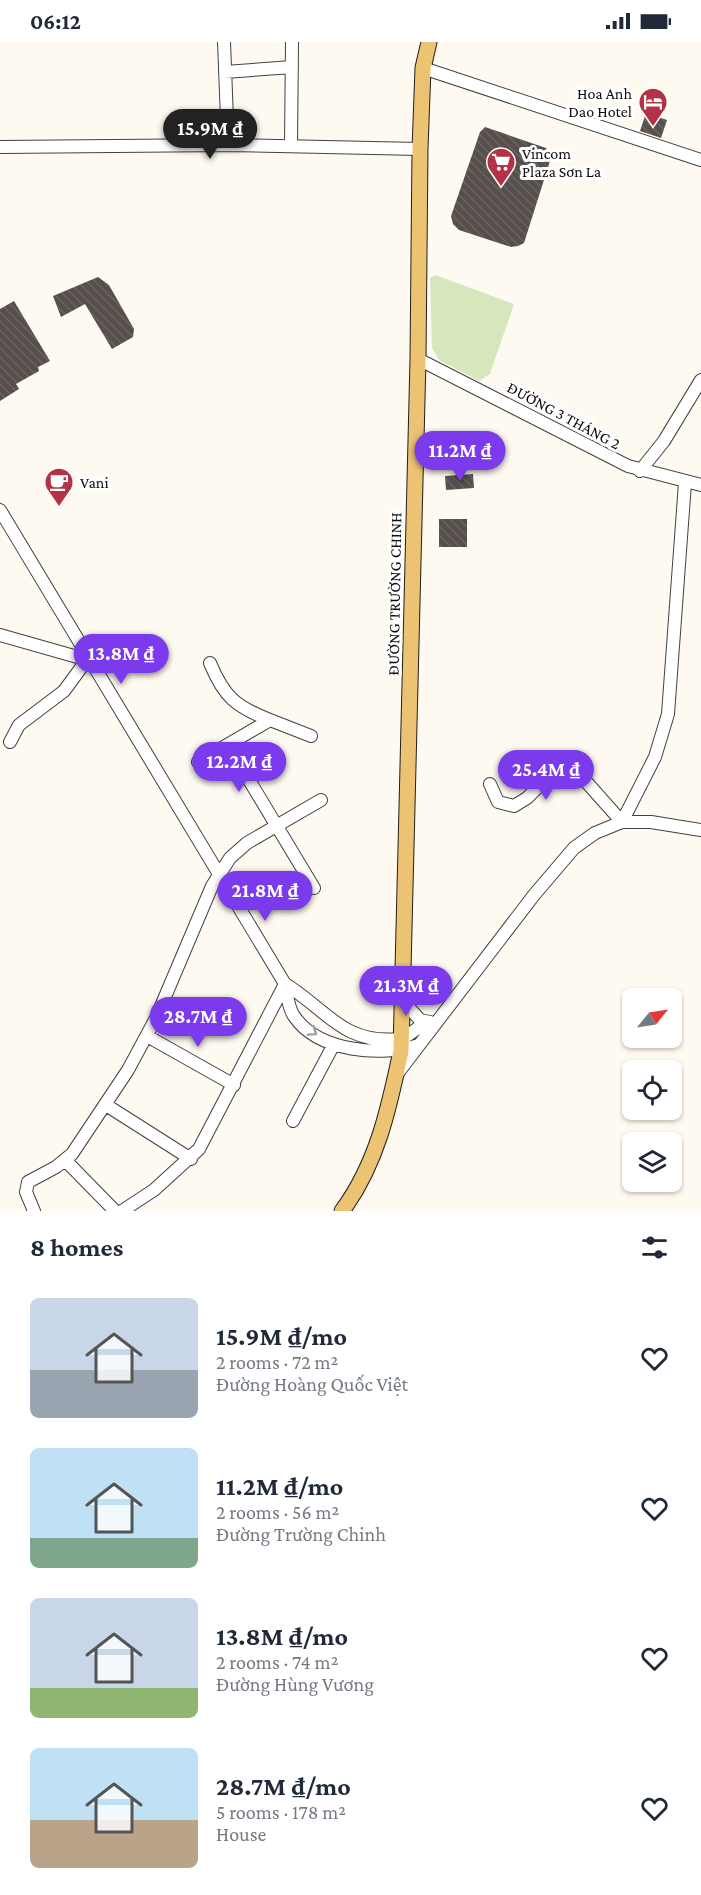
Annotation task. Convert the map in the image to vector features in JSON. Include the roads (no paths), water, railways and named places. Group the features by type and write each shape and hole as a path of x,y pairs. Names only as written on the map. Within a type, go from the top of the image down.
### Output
{"main road":[{"name":"ĐƯỜNG TRƯỜNG CHINH","path":"342,1211 371,1164 396,1076 401,1045 418,359 420,148 423,68 429,42"}],"street":[{"path":"224,42 228,145"},
{"path":"291,146 292,42"},
{"path":"225,72 292,67"},
{"path":"423,68 701,160"},
{"path":"0,147 228,145 420,148"},
{"name":"ĐƯỜNG 3 THÁNG 2","path":"418,359 640,471 701,485"},
{"path":"640,471 664,441 701,380"},
{"path":"622,822 655,757 668,714 685,483"},
{"path":"0,510 87,660 285,984 293,1016 307,1028 334,1044 359,1050 419,1045"},
{"path":"0,635 87,660"},
{"path":"10,742 19,725 64,691 87,660"},
{"path":"210,663 219,684 237,705 311,736"},
{"path":"198,762 270,720"},
{"path":"228,745 314,888"},
{"path":"490,784 498,802 514,806 527,798 566,759 622,822"},
{"path":"34,1211 26,1192 28,1182 65,1160 82,1141 106,1105 147,1036 219,875 237,851 321,800"},
{"path":"396,1076 419,1045 432,1022 574,848 595,833 622,822 651,822 701,830"},
{"path":"285,984 299,992 333,1023 354,1033 401,1045"},
{"path":"122,1211 154,1190 191,1159 205,1141 285,984"},
{"path":"402,1000 420,1020 432,1022"},
{"path":"401,1045 432,1022"},
{"path":"147,1036 234,1085"},
{"path":"293,1121 334,1044"},
{"path":"106,1105 191,1159"},
{"path":"65,1160 115,1211"}],"place":[{"name":"Hoa Anh Dao Hotel","path":"653,128"},
{"name":"Vincom Plaza Sơn La","path":"501,188"},
{"name":"Vani","path":"59,508"}]}
